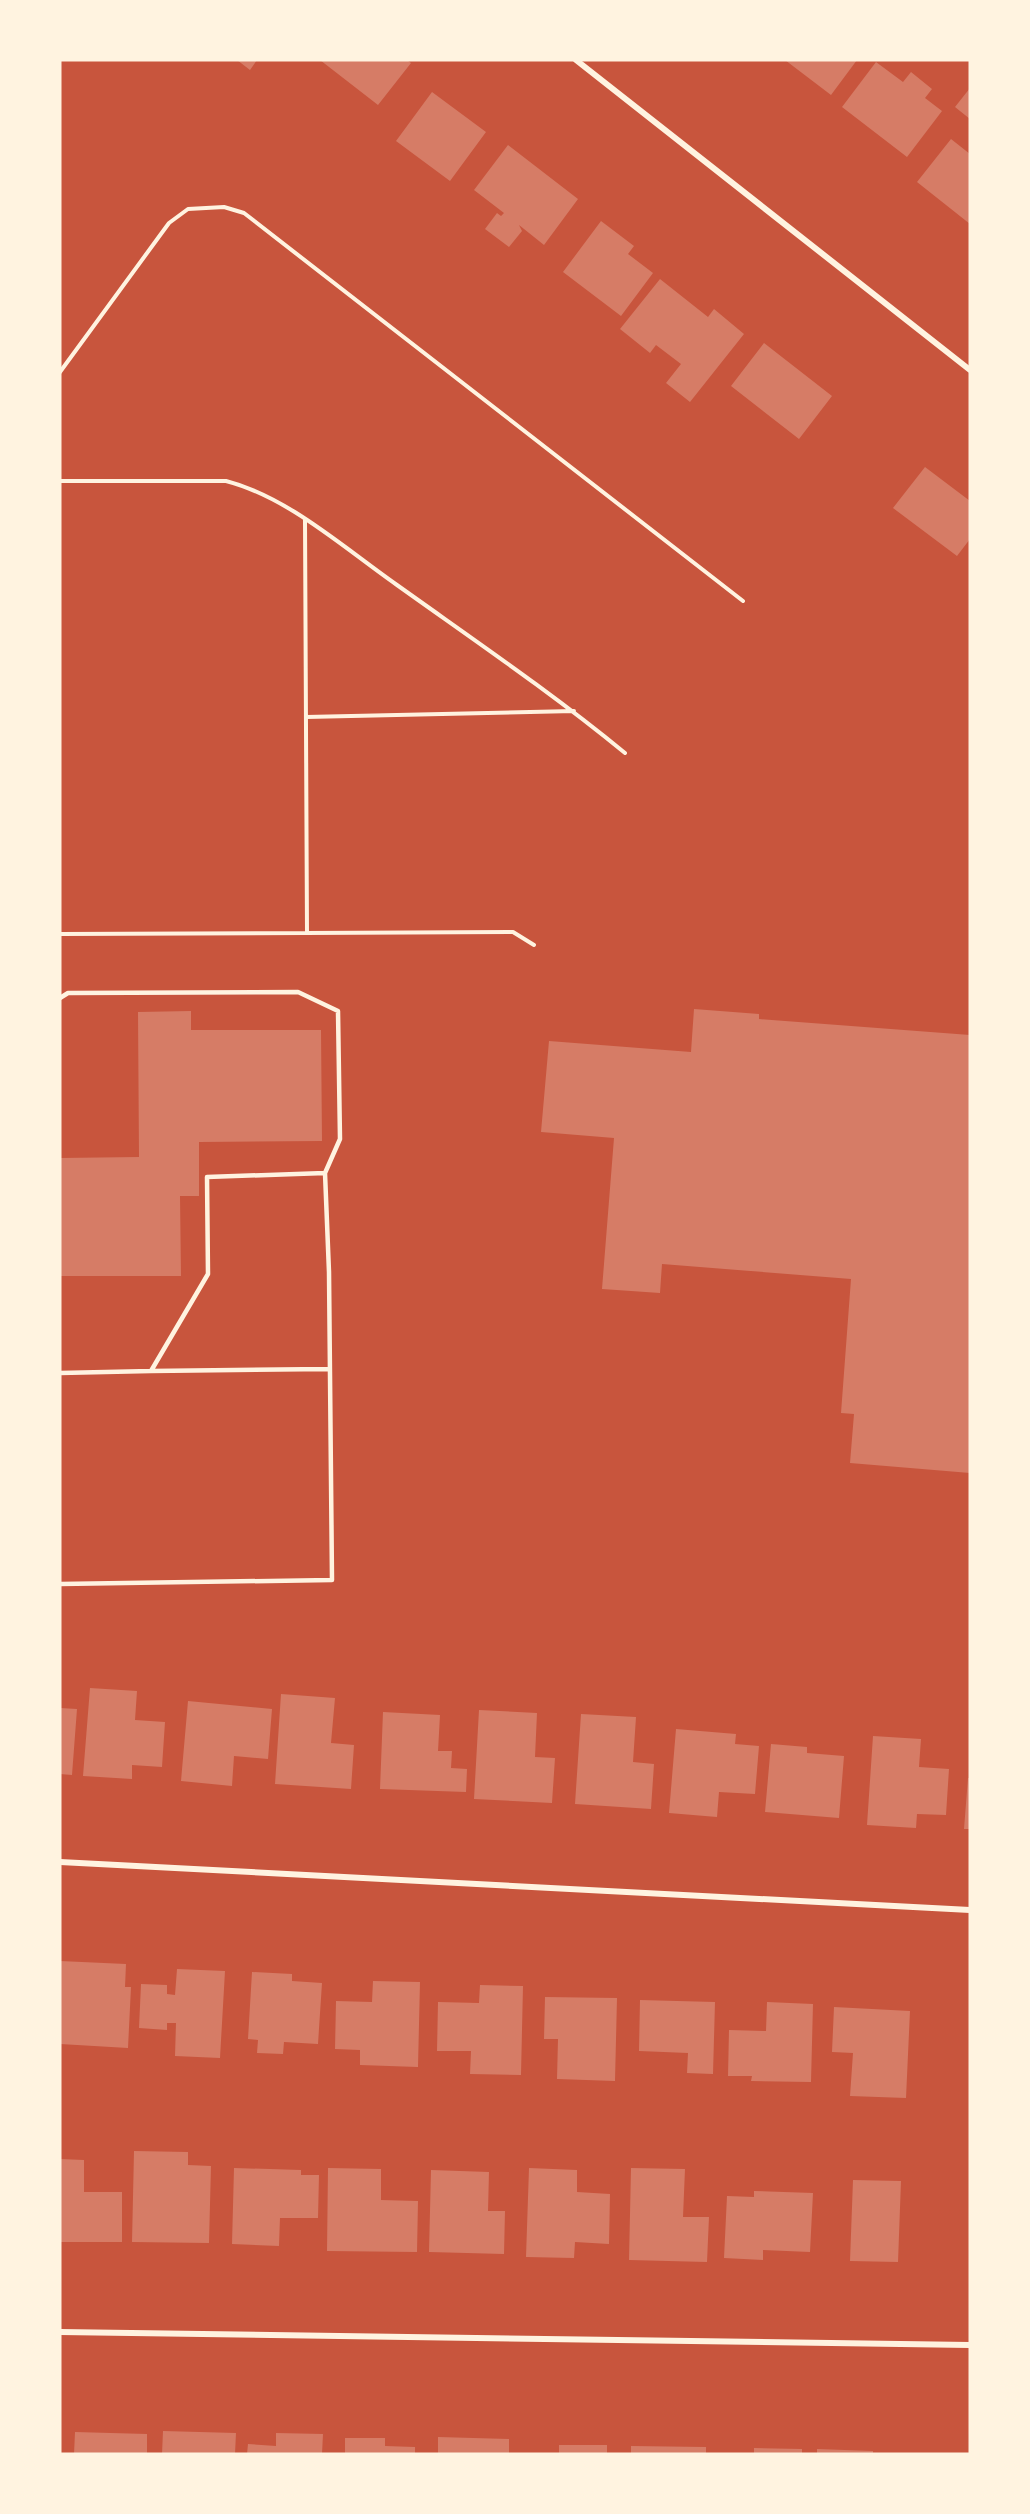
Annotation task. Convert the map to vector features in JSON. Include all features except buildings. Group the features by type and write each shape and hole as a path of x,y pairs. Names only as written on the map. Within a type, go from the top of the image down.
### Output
{"street":[{"path":"576,60 970,370"},
{"path":"60,1862 970,1910"},
{"path":"60,2332 970,2345"}],"lane":[{"path":"60,998 68,993 298,992 338,1011 340,1139 325,1173 332,1580 60,1584"},
{"path":"151,1371 208,1274 207,1177 325,1173"},
{"path":"60,1373 329,1369"}],"path":[{"path":"60,372 169,223 188,208 224,207 244,213 743,601"},
{"path":"60,481 226,481 251,488 305,520 575,711 625,753"},
{"path":"305,520 307,933"},
{"path":"306,717 575,711"},
{"path":"60,934 513,932 534,945"}]}
